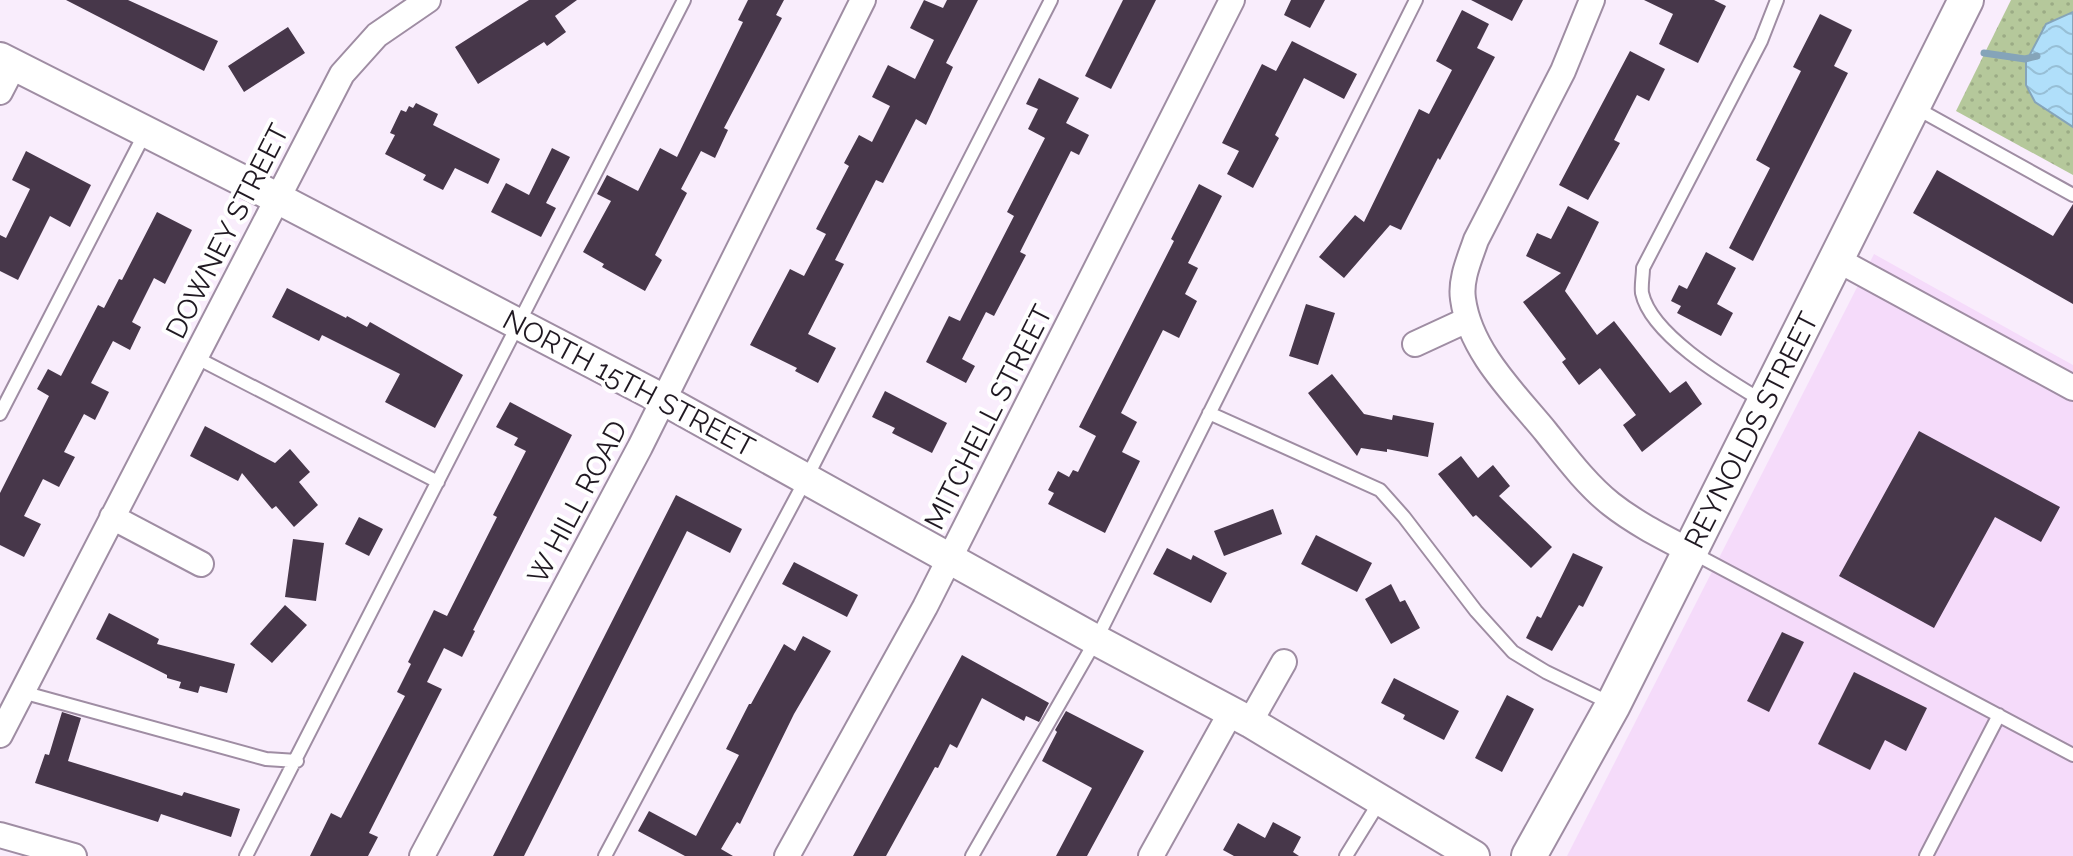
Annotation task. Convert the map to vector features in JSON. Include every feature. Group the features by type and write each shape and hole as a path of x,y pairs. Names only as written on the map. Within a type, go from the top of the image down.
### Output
{"main road":[{"name":"REYNOLDS STREET","path":"1529,856 1613,705 1966,0"}],"street":[{"name":"DOWNEY STREET","path":"0,735 342,74 377,35 428,0"},
{"name":"W HILL ROAD","path":"422,856 664,400 863,0"},
{"name":"MITCHELL STREET","path":"787,856 950,559 1232,0"},
{"path":"1592,0 1563,71 1476,240 1462,295 1467,320 1489,361 1587,482 1612,505 1644,527 1690,551"},
{"name":"NORTH 15TH STREET","path":"7,61 664,400 1241,717 1474,856"},
{"path":"0,92 7,61"},
{"path":"1836,259 2073,388"},
{"path":"1415,344 1467,320"},
{"path":"112,517 201,564"},
{"path":"1151,856 1241,717 1284,662"},
{"path":"0,835 74,856"}],"lane":[{"path":"246,856 684,0"},
{"path":"605,856 806,479 1051,0"},
{"path":"972,856 1096,640 1416,0"},
{"path":"1765,402 1693,356 1651,314 1642,292 1643,268 1761,41 1777,0"},
{"path":"1913,106 2073,195"},
{"path":"0,414 146,132"},
{"path":"195,357 438,482"},
{"path":"1209,413 1380,490 1476,611 1513,652 1613,705"},
{"path":"1690,551 2073,755"},
{"path":"22,692 266,759 297,761"},
{"path":"1926,856 1999,715"},
{"path":"1346,856 1381,799"}],"shaded area":[{"path":"1874,254 2073,365 2073,856 1567,856"}],"green space":[{"path":"2011,0 2073,0 2073,175 1956,111"}],"water":[{"path":"2073,12 2073,127 2035,102 2026,85 2026,62 2046,24"}],"building":[{"path":"66,0 128,0 218,41 204,71"},
{"path":"529,0 577,0 555,16 566,32 547,46 544,42 478,84 455,47"},
{"path":"748,0 784,0 776,15 782,18 724,128 728,130 715,158 701,151 681,189 687,193 655,255 662,260 645,291 602,267 604,264 583,252 611,201 597,194 607,175 638,191 660,148 677,157 743,22 738,20"},
{"path":"924,0 943,8 947,0 978,0 946,63 953,67 926,125 916,119 883,183 876,180 835,260 844,264 808,334 836,348 818,383 795,371 797,368 750,345 790,269 804,276 826,234 816,229 849,166 844,163 859,135 872,142 890,106 872,97 888,65 915,79 934,40 910,28"},
{"path":"1123,0 1156,0 1111,89 1085,76"},
{"path":"1291,0 1325,0 1310,28 1284,15"},
{"path":"1471,0 1523,0 1512,21"},
{"path":"1644,0 1714,0 1726,6 1698,63 1659,44 1673,14"},
{"path":"1462,10 1489,24 1477,48 1495,57 1401,230 1390,225 1344,278 1319,257 1355,215 1364,222 1419,109 1429,114 1452,70 1436,61"},
{"path":"1820,14 1852,30 1834,66 1848,73 1753,261 1729,248 1770,168 1756,160 1801,71 1793,67"},
{"path":"288,27 305,53 244,92 228,66"},
{"path":"1292,41 1357,74 1344,99 1304,78 1275,135 1279,138 1253,188 1227,174 1239,151 1222,143 1262,64 1276,71"},
{"path":"1630,51 1665,69 1649,101 1637,95 1614,140 1620,143 1588,200 1559,185"},
{"path":"1039,78 1079,98 1066,123 1089,135 1079,155 1071,151 1020,252 1026,255 994,316 986,312 962,359 975,366 966,383 926,362 949,316 960,321 1014,216 1007,212 1045,138 1028,129 1038,109 1026,104"},
{"path":"416,103 438,114 433,125 500,159 488,184 455,168 443,190 423,180 426,175 385,154 395,135 390,133 401,110 406,112 409,106 413,108"},
{"path":"552,148 570,157 546,203 556,208 541,237 491,212 506,183 529,195"},
{"path":"26,151 91,185 70,227 50,216 18,280 0,271 0,235 6,238 30,189 12,180"},
{"path":"1937,170 2053,236 2073,204 2073,304 1913,213"},
{"path":"1199,184 1222,196 1188,263 1198,268 1185,294 1197,301 1179,338 1163,330 1121,413 1137,422 1122,452 1140,461 1105,533 1048,504 1054,493 1048,490 1058,471 1069,477 1073,470 1078,472 1096,436 1079,427 1174,241 1171,239"},
{"path":"1568,206 1599,222 1565,291 1597,335 1614,321 1670,393 1686,381 1702,404 1642,452 1623,425 1636,415 1600,368 1579,385 1562,362 1566,359 1523,302 1561,273 1526,256 1537,233 1551,239"},
{"path":"157,212 192,230 165,284 154,278 132,322 141,327 130,350 113,341 91,383 109,392 95,420 84,414 64,452 75,457 59,487 43,479 24,516 41,524 24,557 0,545 0,493 49,396 37,389 48,369 61,376 98,305 104,308 119,279 122,280"},
{"path":"1706,252 1736,268 1717,304 1733,313 1721,336 1677,313 1681,306 1671,301 1679,285 1687,289"},
{"path":"287,288 367,327 370,322 463,375 435,428 385,402 400,374 322,335 319,341 272,317"},
{"path":"1306,304 1335,313 1318,365 1289,356"},
{"path":"1332,374 1364,414 1392,420 1393,415 1434,423 1428,457 1387,449 1387,452 1361,448 1357,456 1308,393"},
{"path":"885,391 947,423 932,453 892,433 895,428 872,417"},
{"path":"510,402 572,435 462,657 444,648 427,682 442,689 369,833 378,837 368,856 310,856 331,813 341,818 405,696 397,692 434,610 447,616 497,517 493,515 526,451 514,445 518,438 496,427"},
{"path":"205,426 275,463 290,449 310,472 299,482 318,505 294,527 276,506 272,509 242,473 238,481 190,456"},
{"path":"1919,431 2060,507 2041,542 1995,517 1934,628 1839,576"},
{"path":"1461,456 1478,478 1493,465 1510,486 1499,496 1552,547 1531,568 1476,515 1473,517 1438,474"},
{"path":"676,495 742,529 730,553 687,531 524,856 493,856"},
{"path":"1273,509 1282,534 1224,556 1214,531"},
{"path":"359,517 383,529 369,556 345,544"},
{"path":"1316,535 1372,563 1357,592 1301,564"},
{"path":"293,539 324,543 316,601 285,597"},
{"path":"1167,548 1191,560 1193,555 1227,573 1211,603 1153,574"},
{"path":"1573,553 1603,567 1583,607 1579,605 1552,651 1526,638 1537,616 1541,618"},
{"path":"794,562 858,595 847,617 782,584"},
{"path":"1391,584 1400,602 1405,600 1420,628 1391,644 1365,599"},
{"path":"285,605 307,625 272,663 250,644"},
{"path":"109,613 159,639 157,644 235,664 227,693 200,686 198,693 179,688 181,682 167,678 167,675 96,639"},
{"path":"1782,632 1804,642 1769,712 1747,701"},
{"path":"803,636 831,651 794,714 740,824 737,822 721,849 733,856 685,856 638,831 649,811 696,836 739,755 726,749 749,704 784,644 795,651"},
{"path":"962,655 1049,703 1039,722 1026,716 1024,721 982,698 957,748 950,744 886,856 853,856"},
{"path":"1854,672 1927,708 1906,751 1885,740 1870,770 1818,744"},
{"path":"1394,678 1459,711 1444,740 1403,719 1405,715 1381,703"},
{"path":"1507,695 1534,709 1502,772 1475,758"},
{"path":"1066,711 1144,751 1087,856 1056,856 1092,788 1042,761"},
{"path":"62,712 81,718 68,761 182,796 184,792 240,809 231,837 161,814 158,822 35,783 45,754 49,755"},
{"path":"1273,822 1301,837 1293,852 1299,856 1234,856 1223,850 1238,823 1265,838"}],"waterway":[{"path":"1984,53 2025,59 2037,56"}]}
